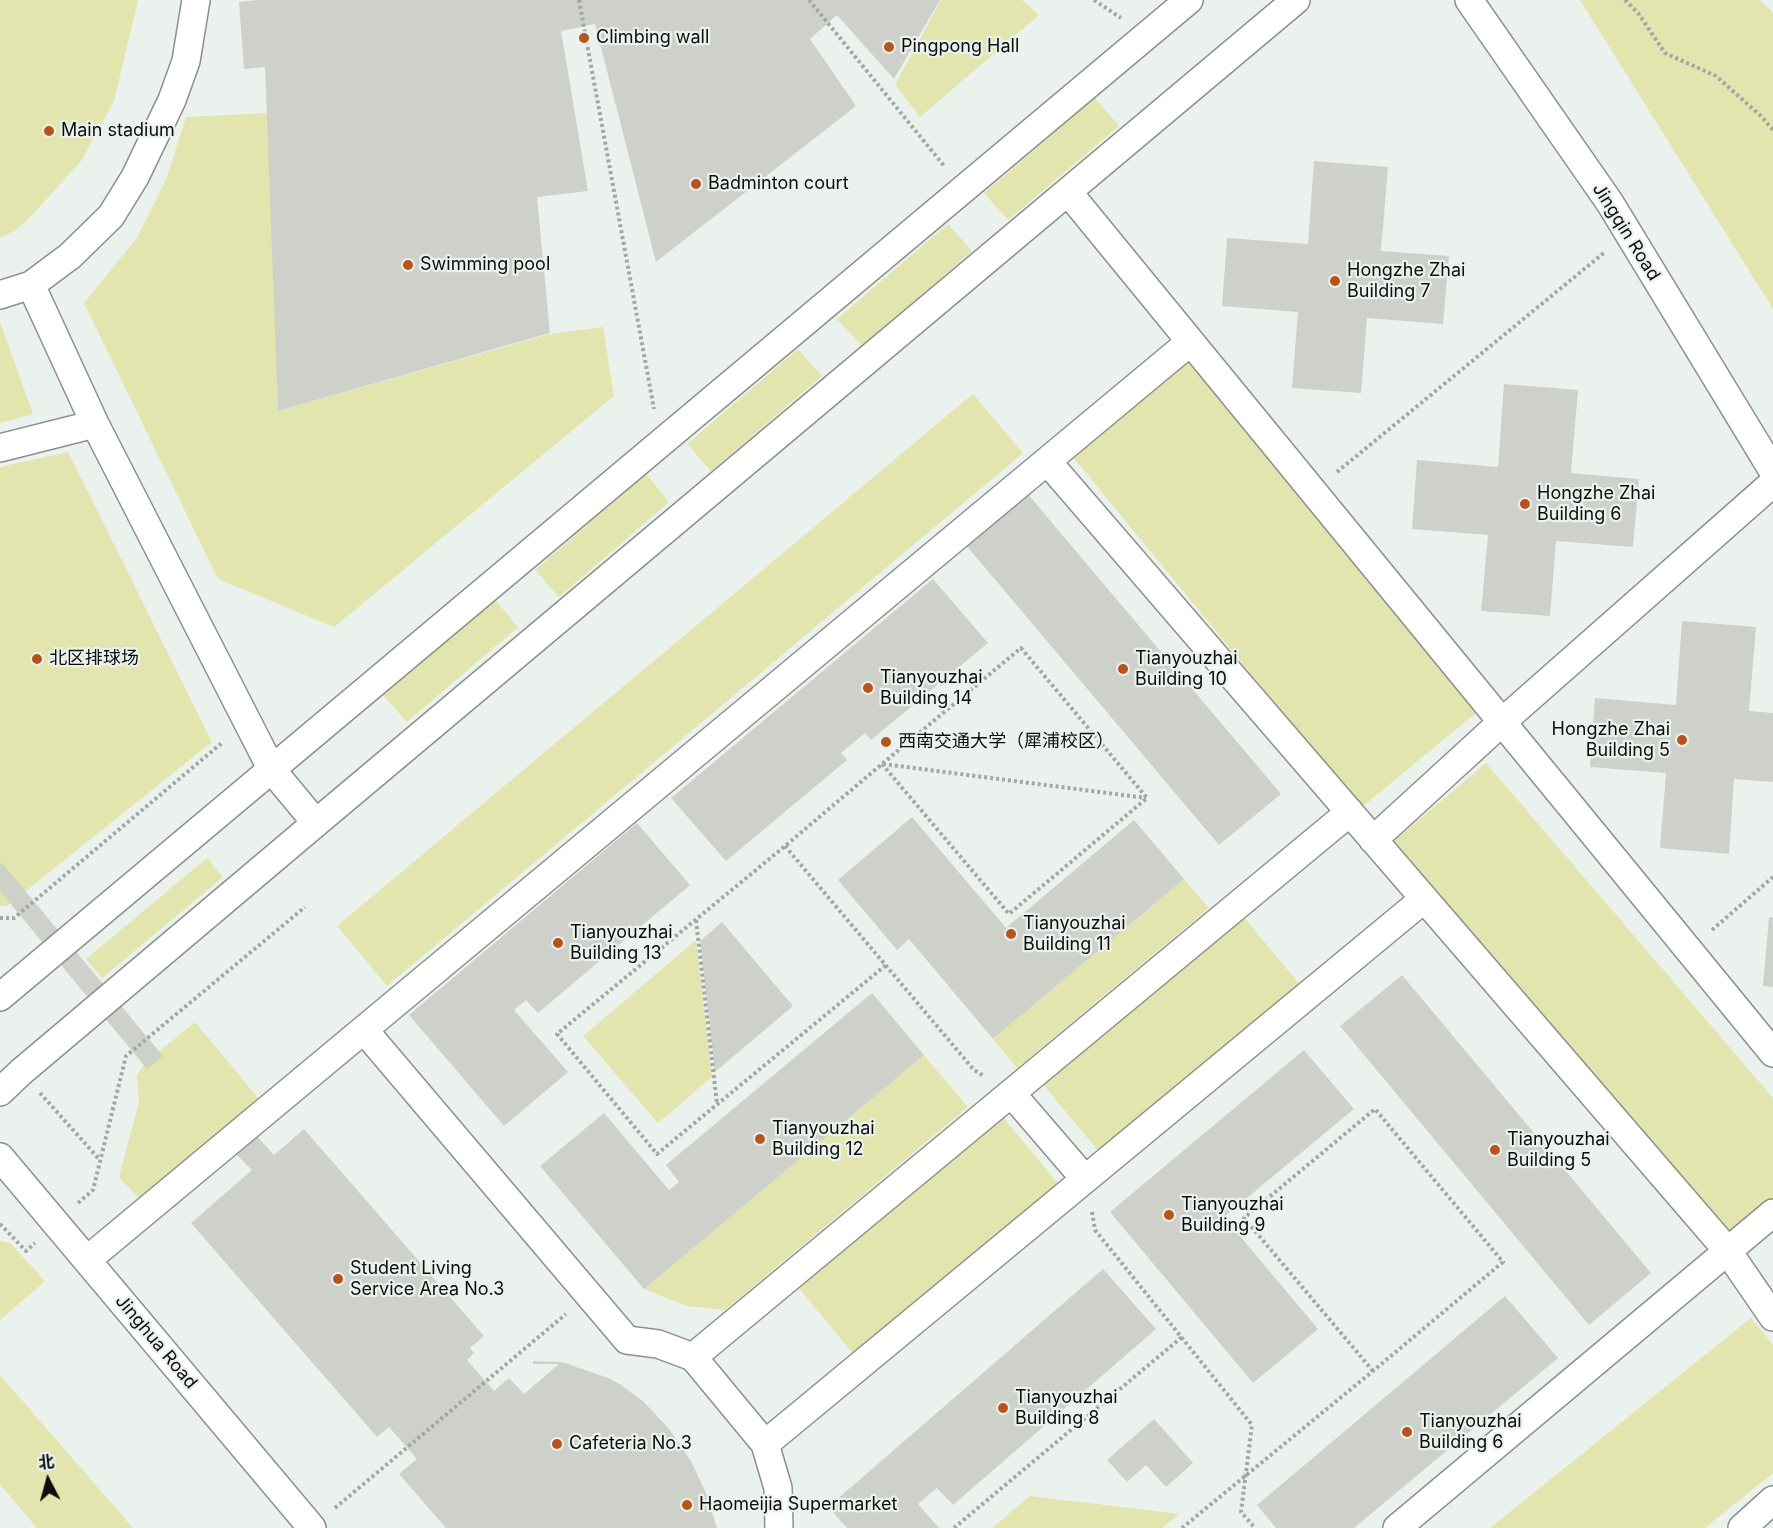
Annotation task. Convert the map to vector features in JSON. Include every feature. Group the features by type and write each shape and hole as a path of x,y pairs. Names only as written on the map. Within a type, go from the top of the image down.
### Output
{"street":[{"path":"0,295 31,285 70,256 111,216 135,177 163,120 186,61 196,0"},
{"path":"0,997 1189,0"},
{"path":"0,1092 316,823 1296,0"},
{"name":"Jingqin Road","path":"1469,0 1610,203 1773,471"},
{"path":"1068,192 1773,1053"},
{"path":"31,285 95,424 272,770 316,823"},
{"path":"87,1260 1190,342"},
{"path":"0,448 95,424"},
{"path":"1047,461 1727,1250 1773,1317"},
{"path":"1373,840 1502,722 1773,483"},
{"path":"693,1357 1350,812"},
{"path":"765,1444 1424,899"},
{"path":"363,1030 627,1340 658,1344 693,1357 765,1444 778,1488 779,1528"},
{"path":"1011,1093 1085,1179"},
{"name":"Jinghua Road","path":"0,1157 312,1528"},
{"path":"1397,1528 1773,1213"},
{"path":"1742,1528 1773,1500"}],"path":[{"path":"579,0 660,444"},
{"path":"809,0 964,190"},
{"path":"1625,0 1638,13 1665,53 1716,75 1773,130"},
{"path":"1313,491 1628,233"},
{"path":"886,966 657,1154 557,1034 1021,648 1147,798"},
{"path":"0,918 14,918 248,722"},
{"path":"882,764 1009,914 1147,798"},
{"path":"882,764 1147,798"},
{"path":"785,846 974,1070 1011,1093"},
{"path":"1688,950 1773,877"},
{"path":"0,1224 26,1251 93,1190 126,1056 305,907"},
{"path":"696,919 717,1104"},
{"path":"21,1072 100,1160"},
{"path":"1182,1528 1372,1371 1503,1262 1375,1109 1244,1218 1372,1371"},
{"path":"1085,1179 1095,1230 1252,1425 1241,1512 1255,1528"},
{"path":"312,1528 589,1294"},
{"path":"954,1528 1182,1338"}],"green space":[{"name":"Main stadium","path":"0,0 138,0 114,101 81,161 32,215 16,230 0,238"},
{"path":"941,0 1022,0 1039,15 920,117 895,85"},
{"path":"1580,0 1760,0 1773,13 1773,309"},
{"path":"1095,98 1119,126 1008,220 984,193"},
{"path":"268,113 278,411 550,334 603,327 614,396 334,627 218,579 84,303 137,238 167,177 186,117"},
{"path":"948,224 972,251 862,346 837,319"},
{"path":"0,322 33,414 0,423"},
{"path":"798,349 822,376 711,471 687,444"},
{"path":"1189,362 1477,712 1361,808 1073,457"},
{"path":"973,394 1023,453 387,986 337,926"},
{"path":"68,452 212,742 7,906 0,906 0,467"},
{"path":"646,474 669,502 559,597 535,570"},
{"path":"494,599 518,627 407,722 383,695"},
{"path":"1486,763 1773,1098 1773,1202 1727,1241 1388,846"},
{"path":"207,858 223,877 102,978 86,959"},
{"path":"1184,879 1209,908 1017,1068 993,1039"},
{"path":"1242,915 1302,987 1101,1154 1041,1082"},
{"path":"696,940 712,1077 658,1123 583,1036"},
{"path":"195,1022 262,1103 142,1202 119,1177 139,1102 137,1075 146,1062"},
{"path":"924,1055 968,1107 725,1310 687,1306 644,1289"},
{"path":"1002,1116 1061,1187 856,1357 797,1286"},
{"path":"0,1241 10,1243 45,1281 0,1320"},
{"path":"1751,1318 1773,1345 1773,1473 1705,1528 1490,1528"},
{"path":"0,1375 133,1528 37,1528 0,1484"},
{"path":"1030,1496 1179,1514 1162,1528 992,1528"}],"building":[{"name":"Swimming pool","path":"257,0 940,0 894,79 837,15 810,39 856,106 656,262 595,24 561,31 588,191 537,197 550,333 278,411 265,67 244,69 239,2"},
{"name":"Hongzhe Zhai Building 7","path":"1314,161 1388,167 1381,251 1449,256 1443,324 1367,318 1361,393 1292,388 1298,312 1222,306 1227,238 1308,244"},
{"name":"Hongzhe Zhai Building 6","path":"1504,384 1578,390 1571,473 1639,479 1633,547 1556,541 1550,616 1481,611 1488,535 1412,529 1417,460 1498,467"},
{"name":"Tianyouzhai Building 10","path":"1026,492 1281,794 1219,845 965,544"},
{"name":"Tianyouzhai Building 14","path":"933,579 988,643 871,740 865,733 841,753 847,760 726,861 671,798"},
{"name":"Hongzhe Zhai Building 5","path":"1682,621 1756,627 1749,711 1773,713 1773,782 1734,779 1729,854 1660,848 1666,773 1590,767 1595,698 1676,705"},
{"name":"Tianyouzhai Building 11","path":"912,817 1006,928 1134,820 1184,879 993,1039 909,939 897,950 838,880"},
{"name":"Tianyouzhai Building 13","path":"637,823 690,885 538,1013 526,1000 514,1010 568,1072 504,1126 409,1015"},
{"path":"2,863 163,1056 147,1069 0,891 0,865"},
{"path":"1769,917 1773,918 1773,987 1763,986"},
{"path":"722,922 793,1006 715,1072 700,941"},
{"name":"Tianyouzhai Building 5","path":"1402,975 1651,1273 1589,1325 1340,1026"},
{"name":"Tianyouzhai Building 12","path":"872,993 924,1055 644,1289 540,1166 604,1113 669,1190 679,1182 666,1165"},
{"name":"Tianyouzhai Building 9","path":"1304,1050 1354,1109 1224,1217 1318,1329 1253,1383 1110,1212"},
{"path":"304,1129 484,1336 470,1348 474,1353 467,1360 494,1391 509,1378 524,1394 559,1364 533,1364 533,1361 562,1362 611,1379 621,1385 644,1402 670,1430 691,1461 706,1493 717,1528 446,1528 399,1474 417,1459 389,1427 377,1437 191,1223 252,1170 235,1153 254,1133 274,1155"},
{"name":"Tianyouzhai Building 8","path":"1103,1269 1156,1329 953,1505 937,1488 918,1504 939,1528 847,1528 828,1507"},
{"name":"Tianyouzhai Building 6","path":"1505,1296 1558,1358 1354,1528 1276,1528 1257,1505"},
{"path":"1154,1419 1193,1463 1166,1487 1146,1465 1127,1482 1107,1460"}],"place":[{"name":"Climbing wall","path":"584,38"},
{"name":"Pingpong Hall","path":"889,47"},
{"name":"Main stadium","path":"49,131"},
{"name":"Badminton court","path":"696,184"},
{"name":"Swimming pool","path":"408,265"},
{"name":"Hongzhe Zhai Building 7","path":"1335,281"},
{"name":"Hongzhe Zhai Building 6","path":"1525,504"},
{"name":"北区排球场","path":"37,659"},
{"name":"Tianyouzhai Building 10","path":"1123,669"},
{"name":"Tianyouzhai Building 14","path":"868,688"},
{"name":"Hongzhe Zhai Building 5","path":"1682,740"},
{"name":"西南交通大学（犀浦校区）","path":"886,742"},
{"name":"Tianyouzhai Building 11","path":"1011,934"},
{"name":"Tianyouzhai Building 13","path":"558,943"},
{"name":"Tianyouzhai Building 12","path":"760,1139"},
{"name":"Tianyouzhai Building 5","path":"1495,1150"},
{"name":"Tianyouzhai Building 9","path":"1169,1215"},
{"name":"Student Living Service Area No.3","path":"338,1279"},
{"name":"Tianyouzhai Building 8","path":"1003,1408"},
{"name":"Tianyouzhai Building 6","path":"1407,1432"},
{"name":"Cafeteria No.3","path":"557,1444"},
{"name":"Haomeijia Supermarket","path":"687,1505"}]}
